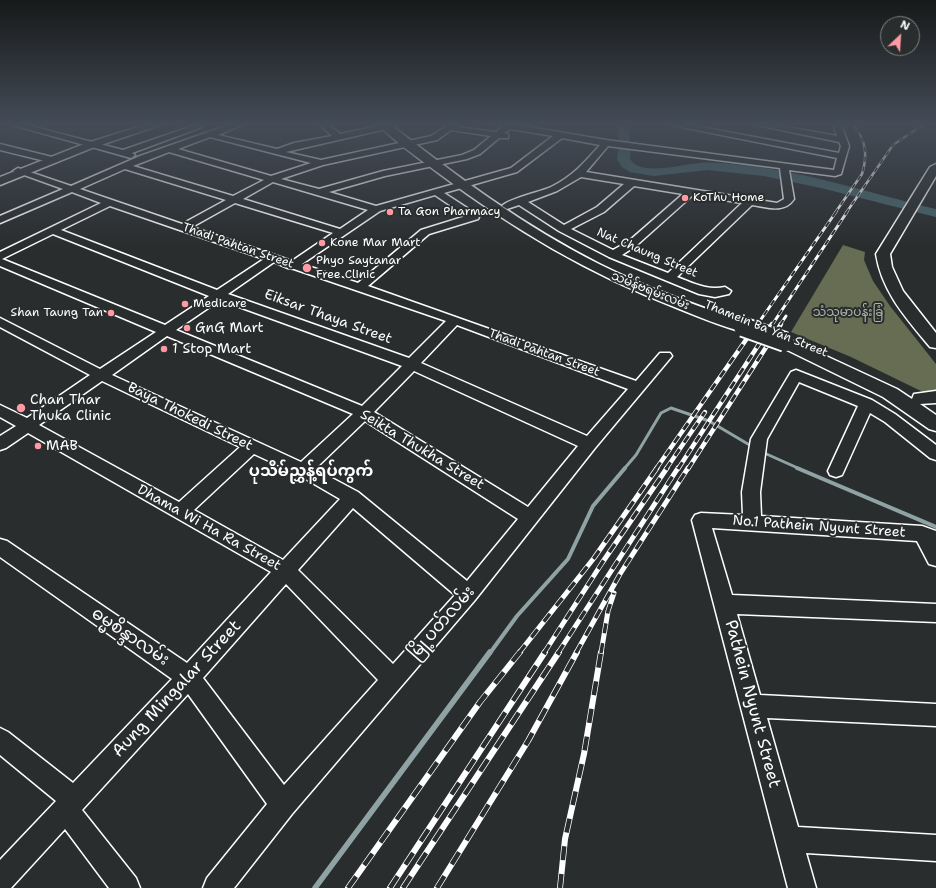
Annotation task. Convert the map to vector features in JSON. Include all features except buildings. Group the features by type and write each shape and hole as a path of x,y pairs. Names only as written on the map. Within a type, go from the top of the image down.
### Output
{"main road":[{"path":"20,172 35,165"},
{"path":"1,178 37,165"},
{"name":"သမိန်ဗရမ်းလမ်း","path":"443,165 537,234 593,267 654,294 746,324 787,340 867,376 936,424"},
{"path":"936,167 883,254 884,266 891,284 907,308 936,343"},
{"name":"Thamein Ba Yan Street","path":"467,184 513,203 574,247 654,285 746,324"},
{"path":"867,376 928,397 936,408"}],"street":[{"path":"229,165 376,209"},
{"path":"184,227 274,178 313,165"},
{"path":"320,192 383,174 423,165"},
{"path":"292,266 376,209 435,191 467,184 514,170 522,165"},
{"path":"513,203 553,189 579,174 586,165"},
{"path":"743,165 785,173 837,173 840,165"},
{"path":"0,220 126,166 340,232"},
{"name":"Thadi Pahtan Street","path":"20,172 72,188 292,266 455,320 638,387"},
{"path":"579,174 778,206 786,203 789,199 785,173"},
{"path":"563,229 589,218 611,202 632,182"},
{"path":"359,288 425,232 474,217 435,191"},
{"path":"613,255 633,243 691,192"},
{"path":"669,278 750,201"},
{"path":"0,256 110,202"},
{"name":"Nat Chaung Street","path":"513,203 613,255 669,278 703,291 715,293 725,290"},
{"name":"Eiksar Thaya Street","path":"52,230 219,295 411,364 589,444"},
{"path":"0,444 273,258"},
{"name":"Seikta Thukha Street","path":"0,262 165,332 364,413 530,517"},
{"path":"303,470 364,413 455,320"},
{"name":"Baya Thokedi Street","path":"0,322 101,375 251,447 303,470 352,497 468,594"},
{"name":"မြို့ပတ်လမ်း","path":"217,888 283,805 468,594 589,444 665,356"},
{"path":"752,523 751,492 759,439 796,375 867,404 890,418 936,454"},
{"path":"836,471 867,404"},
{"name":"Dhama Wi Ha Ra Street","path":"0,410 286,571 393,680"},
{"path":"180,512 251,447"},
{"name":"Aung Mingalar Street","path":"0,880 189,677 352,497"},
{"name":"No.1 Pathein Nyunt Street","path":"701,520 929,536"},
{"name":"Pathein Nyunt Street","path":"701,520 802,888"},
{"path":"929,536 936,558"},
{"name":"ဓမ္မစိန္ဒာလမ်း","path":"0,547 189,677 283,805"},
{"path":"724,604 936,613"},
{"path":"752,706 936,715"},
{"path":"0,740 70,804 126,888"},
{"path":"789,839 936,848"}],"green space":[{"name":"သံသုမာပန်းခြံ","path":"843,245 865,252 864,260 873,281 890,306 936,364 936,391 923,392 851,357 791,332"}],"waterway":[{"path":"628,165 644,172 665,171 698,166 736,168 764,172 822,184 936,213"},
{"path":"624,469 636,455 661,413 671,408 709,421 753,447"},
{"path":"762,452 800,469"},
{"path":"490,653 517,616 568,559 593,506 625,468"},
{"path":"797,468 936,527"},
{"path":"315,888 490,652"}],"railway":[{"path":"835,213 862,174 864,165"},
{"path":"846,213 879,165"},
{"path":"757,325 836,212"},
{"path":"772,325 847,212"},
{"path":"780,325 786,316"},
{"path":"656,469 757,324"},
{"path":"678,469 772,324"},
{"path":"688,469 781,324"},
{"path":"666,469 705,412"},
{"path":"519,653 594,558 657,468"},
{"path":"544,653 602,563 667,468"},
{"path":"558,653 678,468"},
{"path":"576,653 620,574 688,468"},
{"path":"601,653 608,611 614,593"},
{"path":"348,888 480,702 520,652"},
{"path":"390,888 545,652"},
{"path":"403,888 559,652"},
{"path":"437,888 528,741 577,652"},
{"path":"560,888 565,839 584,754 601,652"}],"place":[{"name":"KoThu Home","path":"685,198"},
{"name":"Ta Gon Pharmacy","path":"390,212"},
{"name":"Kone Mar Mart","path":"322,243"},
{"name":"Phyo Saytanar Free Clinic","path":"307,268"},
{"name":"Medicare","path":"185,304"},
{"name":"Shan Taung Tan","path":"111,313"},
{"name":"GnG Mart","path":"187,328"},
{"name":"1 Stop Mart","path":"164,349"},
{"name":"Chan Thar Thuka Clinic","path":"21,408"},
{"name":"MAB","path":"38,446"}],"district":[{"name":"ပုသိမ်ညွှန့်ရပ်ကွက်","path":"311,472"}]}
